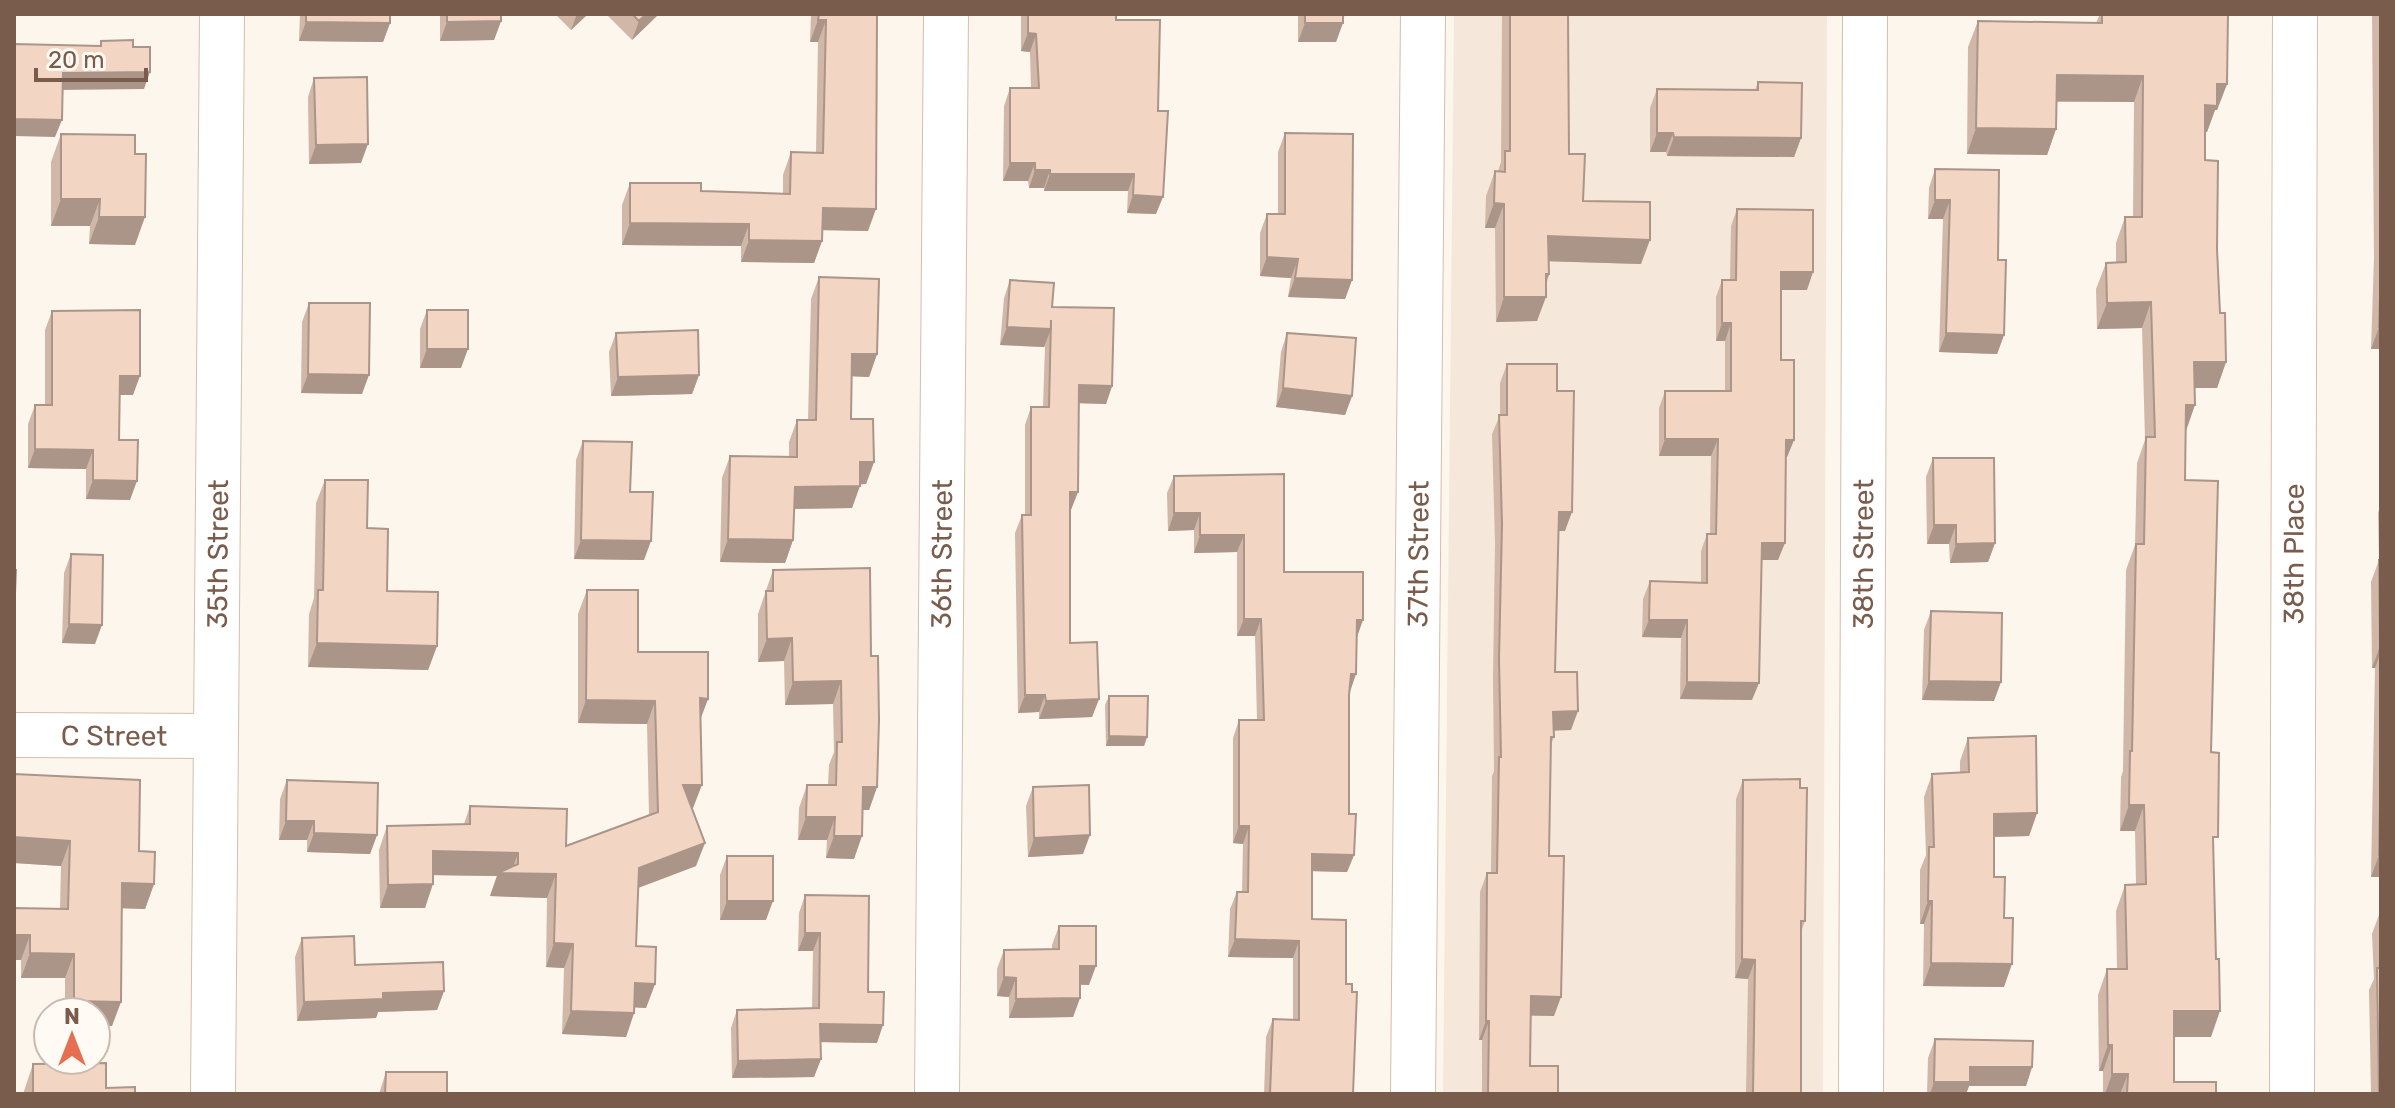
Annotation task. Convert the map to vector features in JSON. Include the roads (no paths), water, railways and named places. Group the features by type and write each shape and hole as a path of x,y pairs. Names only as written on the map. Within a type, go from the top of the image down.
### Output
{"street":[{"name":"35th Street","path":"213,1094 222,14"},
{"name":"36th Street","path":"937,1094 946,14"},
{"name":"37th Street","path":"1413,1094 1423,14"},
{"name":"38th Street","path":"1861,1094 1865,14"},
{"name":"38th Place","path":"2292,1094 2295,14"},
{"name":"C Street","path":"14,735 215,736"}]}
